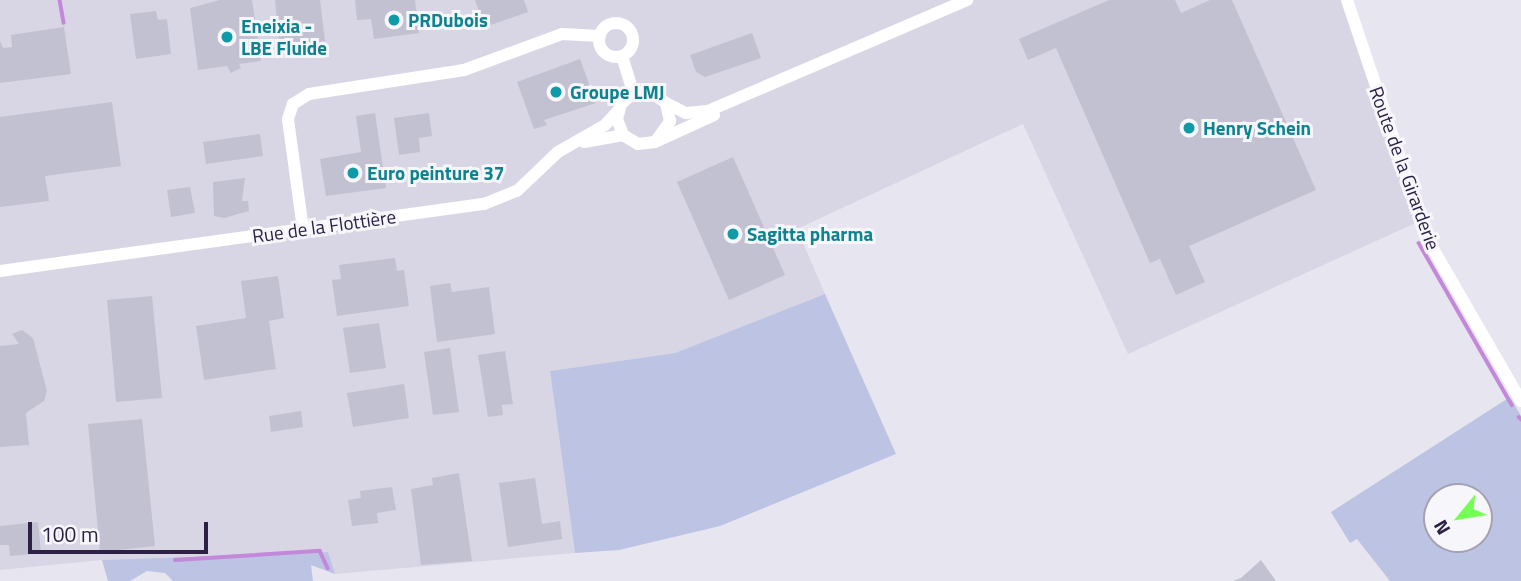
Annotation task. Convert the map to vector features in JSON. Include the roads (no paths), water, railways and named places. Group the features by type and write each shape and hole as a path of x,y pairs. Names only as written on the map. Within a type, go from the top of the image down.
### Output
{"street":[{"path":"558,152 581,142 623,135 638,144 655,142 728,104 967,0"},
{"name":"Route de la Girarderie","path":"1348,0 1424,231 1521,401"},
{"path":"600,36 611,24 627,28 632,44 622,56"},
{"path":"303,229 288,120 293,104 309,94 464,70 562,34 600,36"},
{"path":"600,36 603,51 622,56"},
{"path":"622,56 633,93"},
{"path":"623,135 618,111 633,93 651,92 666,103 693,113 728,104"},
{"path":"655,142 670,121 666,103"},
{"name":"Rue de la Flottière","path":"0,271 498,200 525,186 558,152 605,125 618,111"}],"waterway":[{"path":"60,0 64,23"},
{"path":"1419,243 1512,405"},
{"path":"175,560 320,551 328,568"}],"place":[{"name":"PRDubois","path":"394,20"},
{"name":"Eneixia - LBE Fluide","path":"227,37"},
{"name":"Groupe LMJ","path":"556,92"},
{"name":"Henry Schein","path":"1189,128"},
{"name":"Euro peinture 37","path":"353,173"},
{"name":"Sagitta pharma","path":"733,234"}]}
